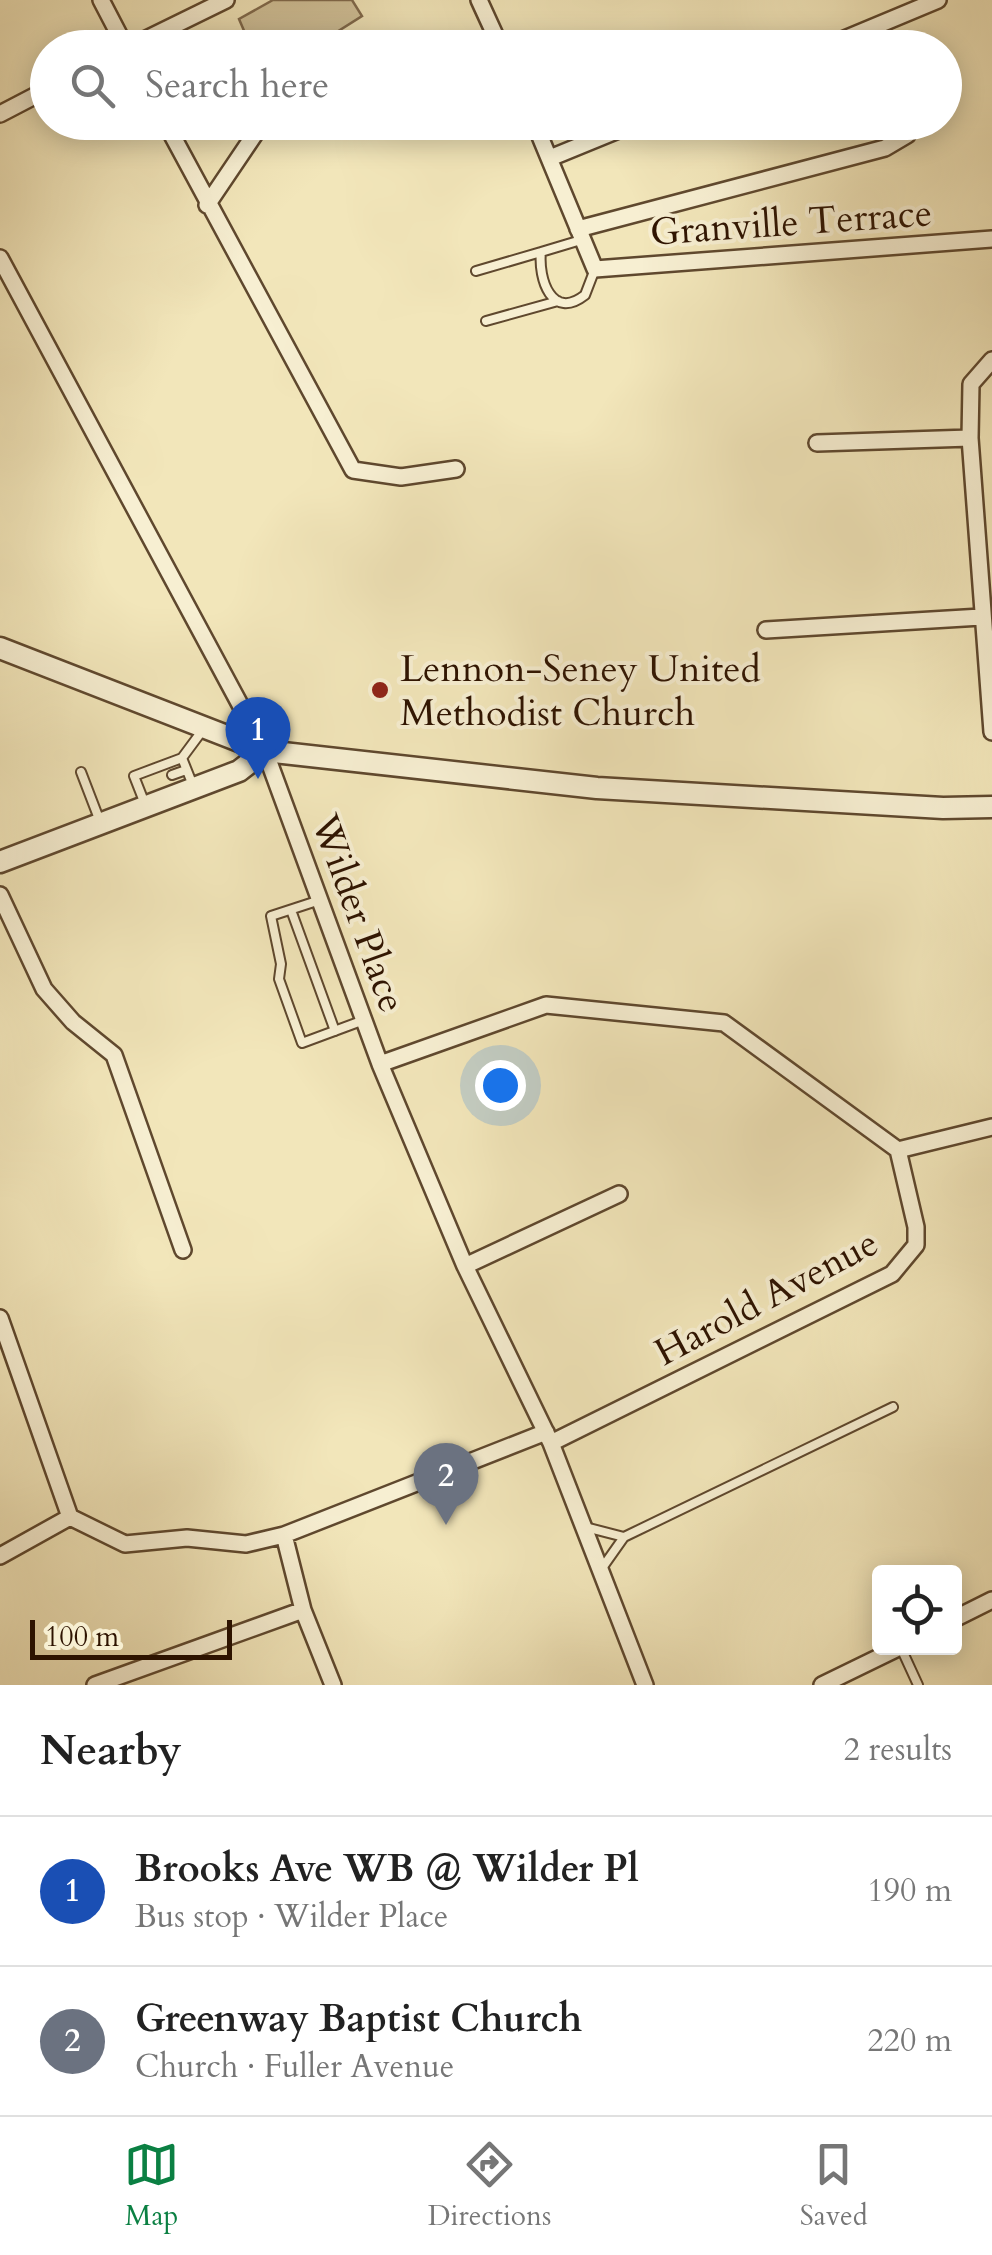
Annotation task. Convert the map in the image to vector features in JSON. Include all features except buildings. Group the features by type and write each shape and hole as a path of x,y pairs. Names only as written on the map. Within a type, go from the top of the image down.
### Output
{"street":[{"path":"102,0 118,30"},
{"path":"164,30 226,0"},
{"path":"479,0 492,30"},
{"path":"867,30 938,0"},
{"path":"0,114 30,98"},
{"path":"174,140 353,470 401,477 456,469"},
{"path":"207,205 252,140"},
{"path":"542,140 594,270"},
{"path":"550,158 594,140"},
{"path":"581,234 885,148 899,140"},
{"name":"Granville Terrace","path":"594,270 992,240"},
{"name":"Wilder Place","path":"0,258 265,752 380,1064 464,1266 548,1438 644,1685"},
{"path":"992,360 971,384 970,438 992,732"},
{"path":"818,443 970,438"},
{"path":"766,630 981,617"},
{"path":"0,648 265,752 466,768 597,788 943,808 992,807"},
{"path":"0,862 101,824 141,792 186,770 239,771 265,752"},
{"path":"0,895 44,988 73,1022 114,1055 182,1250"},
{"path":"380,1064 546,1005 724,1023 898,1150 992,1127"},
{"name":"Harold Avenue","path":"548,1438 868,1289 892,1274 916,1245 916,1227 898,1150"},
{"path":"464,1266 619,1194"},
{"path":"0,1320 70,1517 125,1544 188,1538 246,1544 284,1535 548,1438"},
{"path":"0,1556 70,1517"},
{"path":"284,1535 303,1610 333,1685"},
{"path":"962,1615 992,1600"},
{"path":"95,1685 303,1610"},
{"path":"822,1685 884,1655"}],"lane":[{"path":"476,271 541,252 581,234"},
{"path":"541,252 540,278 546,291 558,301"},
{"path":"486,321 558,301 571,303 585,296 594,270"},
{"path":"186,770 204,728"},
{"path":"171,772 186,770"},
{"path":"141,792 134,776 186,770"},
{"path":"81,772 101,824"},
{"path":"141,792 149,781"},
{"path":"320,900 271,916 281,964 279,979 302,1043 364,1020"},
{"path":"291,910 335,1031"},
{"path":"600,1572 624,1536 894,1408"},
{"path":"583,1526 624,1536"},
{"path":"903,1655 918,1685"}],"shaded area":[{"path":"273,0 352,0 362,16 340,30 244,30 239,19"}],"place":[{"name":"Lennon-Seney United Methodist Church","path":"380,690"},
{"name":"Brooks Ave WB @ Wilder Pl","path":"258,779"},
{"name":"Greenway Baptist Church","path":"446,1525"}]}
